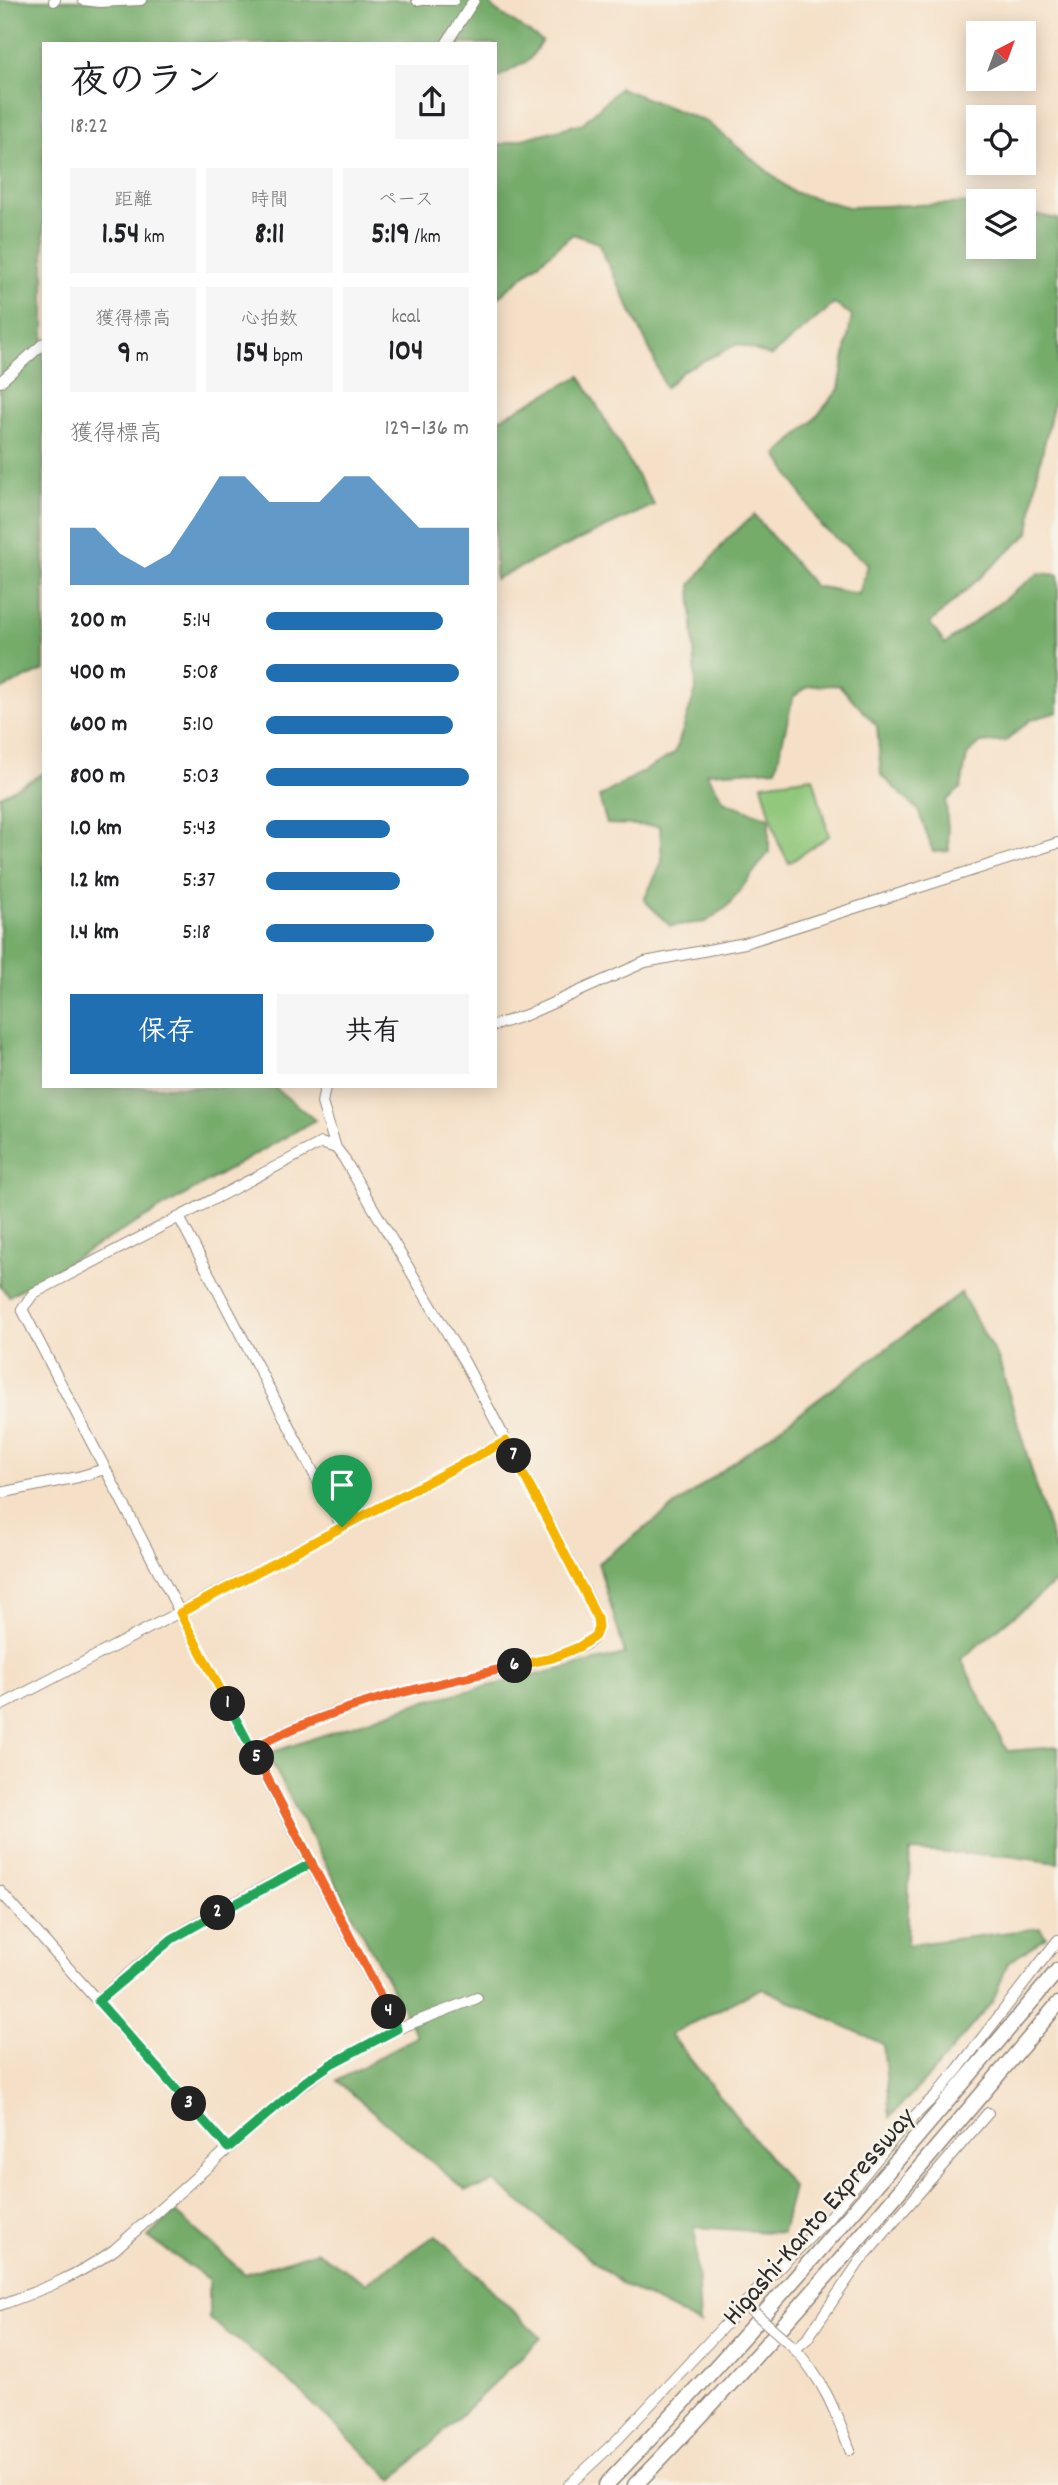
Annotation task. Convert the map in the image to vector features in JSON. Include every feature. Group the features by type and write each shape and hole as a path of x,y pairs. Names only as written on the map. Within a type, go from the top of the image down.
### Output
{"highway":[{"name":"Higashi-Kanto Expressway","path":"606,2485 805,2268 1058,1970"},
{"name":"Higashi-Kanto Expressway","path":"635,2485 696,2422 830,2273 1058,2004"}],"street":[{"path":"83,0 141,0"},
{"path":"417,0 454,0"},
{"path":"447,42 474,0"},
{"path":"0,382 42,345"},
{"path":"497,1024 526,1015 645,962 746,943 1058,843"},
{"path":"252,1749 314,1719 348,1707 552,1658 579,1647 595,1636 598,1628 597,1618 465,1363 336,1149 322,1103 325,1088"},
{"path":"336,1149 329,1144 314,1145 34,1293 22,1309 397,2029"},
{"path":"179,1217 342,1527"},
{"path":"0,1706 506,1441"},
{"path":"0,1493 104,1469"},
{"path":"98,2001 172,1939 312,1863"},
{"path":"0,1891 228,2148"},
{"path":"569,2485 618,2439 827,2220 904,2126 937,2094 1058,1940"},
{"path":"0,2305 63,2281 89,2268 114,2250 306,2081 331,2064 397,2029 477,1998"},
{"path":"793,2346 807,2339 860,2260 988,2113"},
{"path":"746,2305 808,2362 833,2403 850,2450"}],"green space":[{"path":"0,0 487,0 495,10 542,41 529,60 497,78 497,42 42,42 42,671 0,690"},
{"path":"620,88 707,122 793,192 848,207 966,203 966,259 1036,259 1036,214 1058,219 1058,396 1055,398 1037,475 1029,533 930,623 945,644 1039,573 1058,575 1058,712 1030,720 1006,741 981,743 967,755 961,788 946,801 949,851 933,852 918,810 881,775 877,726 839,685 809,686 793,697 776,769 706,773 725,802 769,818 769,852 727,907 706,922 670,926 644,900 662,862 660,826 607,824 599,797 675,753 696,690 691,585 727,539 754,515 814,586 859,594 868,564 821,526 777,455 813,421 839,389 852,315 834,304 771,356 738,344 684,370 665,388 651,352 598,243 573,234 497,298 497,145 583,123"},
{"path":"580,376 654,505 497,578 497,420"},
{"path":"42,774 42,1088 275,1088 315,1120 9,1296 0,1286 0,796"},
{"path":"813,777 829,836 789,863 778,842 762,784"},
{"path":"961,1293 999,1361 1058,1559 1058,1580 961,1659 1007,1751 1058,1747 1058,1863 1008,1856 910,1851 907,1945 1040,1928 1046,1937 1008,1963 993,2001 932,2073 890,2117 883,2044 762,1988 670,2034 793,2187 782,2233 695,2227 700,2324 623,2285 495,2182 466,2191 337,2081 417,2036 267,1754 421,1702 625,1654 598,1563"},
{"path":"175,2212 245,2274 316,2251 366,2283 436,2235 541,2338 393,2480 275,2368 209,2319 209,2280 148,2237"}],"route":[{"path":"342,1527 180,1613 312,1863 172,1939 98,2001 228,2148 306,2081 331,2064 397,2029 312,1863 252,1749 282,1733 348,1707 552,1658 589,1642 598,1628 597,1618 584,1591 506,1441 342,1527"}]}
